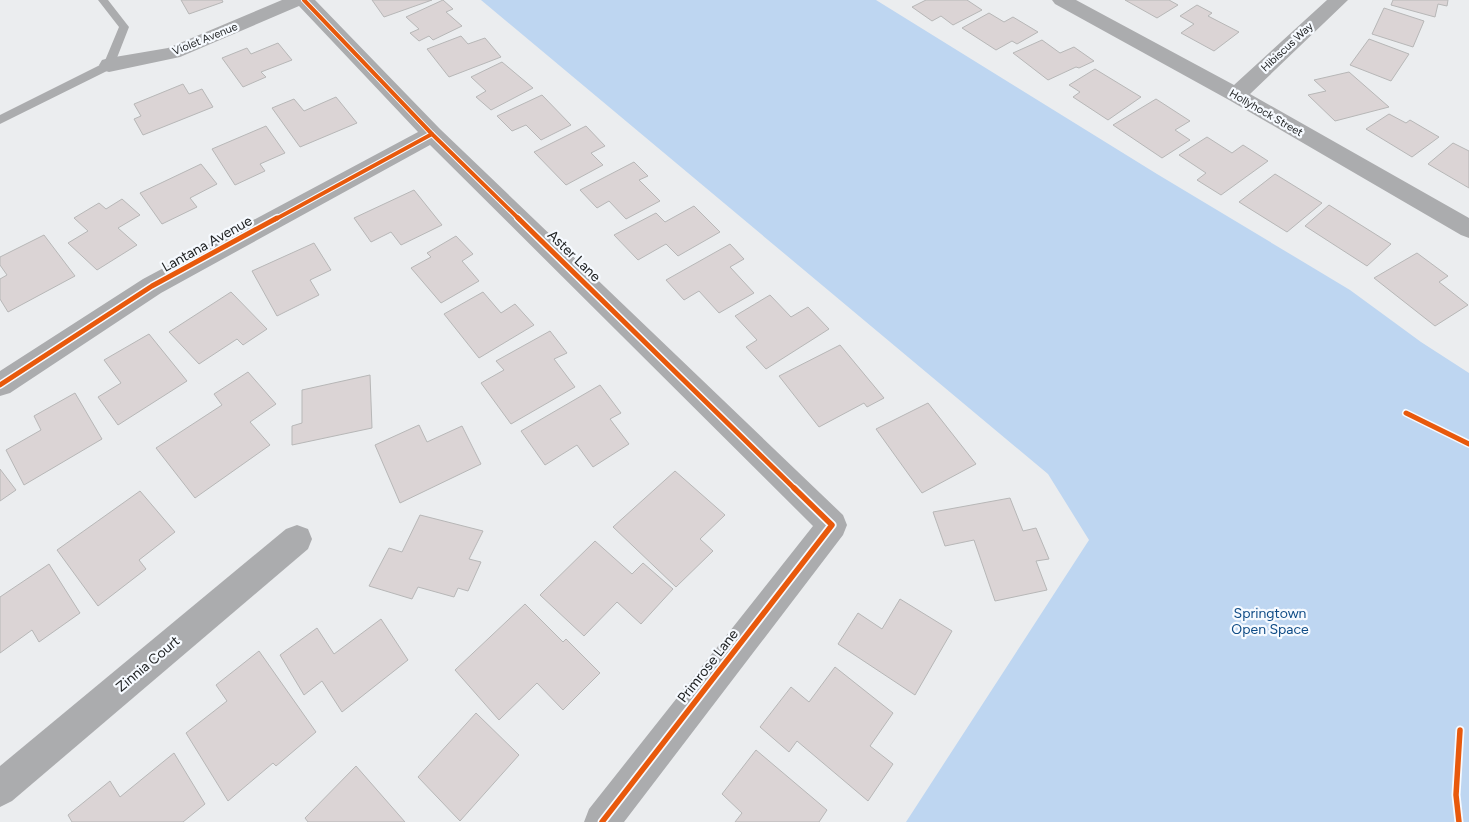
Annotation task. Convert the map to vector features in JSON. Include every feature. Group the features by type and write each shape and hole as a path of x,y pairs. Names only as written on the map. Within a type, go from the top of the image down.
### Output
{"street":[{"name":"Violet Avenue","path":"109,65 173,53 298,0"},
{"name":"Aster Lane","path":"304,0 432,134 832,525"},
{"name":"Hollyhock Street","path":"1062,0 1236,95 1469,229"},
{"name":"Hibiscus Way","path":"1236,95 1338,0"},
{"name":"Lantana Avenue","path":"0,385 152,286 432,134"},
{"name":"Primrose Lane","path":"602,822 832,525"},
{"name":"Zinnia Court","path":"0,789 297,539"}],"lane":[{"path":"0,120 109,65 124,27 103,0"}],"green space":[{"name":"Springtown Open Space","path":"481,0 876,0 1157,174 1350,290 1421,342 1469,373 1469,822 906,822 1089,540 1048,474"}],"building":[{"path":"181,0 222,0 223,2 189,14"},
{"path":"372,0 432,0 384,17"},
{"path":"443,0 453,9 446,12 462,26 433,40 429,36 419,41 410,33 419,29 406,17"},
{"path":"926,0 967,0 982,10 953,25 941,16 932,21 912,7"},
{"path":"1125,0 1169,0 1178,5 1157,18"},
{"path":"1393,0 1448,0 1447,6 1438,4 1435,17 1391,5"},
{"path":"1197,5 1212,13 1208,16 1239,32 1214,51 1181,33 1194,24 1180,16"},
{"path":"1384,8 1424,21 1413,47 1372,34"},
{"path":"989,13 1004,22 1013,17 1038,32 1017,44 1012,41 996,50 962,28"},
{"path":"461,36 468,44 485,38 501,57 449,77 427,49"},
{"path":"1369,39 1409,54 1391,81 1350,65"},
{"path":"1042,40 1060,53 1074,47 1094,61 1048,80 1013,53"},
{"path":"278,43 292,60 261,72 266,77 243,87 222,58 247,48 251,54"},
{"path":"502,62 533,88 491,110 476,97 486,91 471,77"},
{"path":"1095,69 1141,97 1108,120 1073,97 1080,92 1069,85"},
{"path":"1349,72 1389,107 1335,121 1308,95 1326,91 1314,80"},
{"path":"183,84 189,94 202,89 213,107 143,135 134,119 141,116 134,104"},
{"path":"542,95 571,125 541,140 526,125 512,131 497,116"},
{"path":"336,97 357,123 300,147 272,108 294,99 304,111"},
{"path":"1156,99 1190,121 1175,130 1190,140 1162,158 1113,125"},
{"path":"1389,114 1406,123 1410,120 1439,137 1412,157 1366,129"},
{"path":"266,126 285,153 260,164 265,171 235,185 212,149"},
{"path":"586,126 605,146 591,153 603,165 566,185 534,152"},
{"path":"1207,137 1232,153 1243,145 1268,161 1221,195 1197,180 1206,173 1179,155"},
{"path":"1453,143 1469,151 1469,188 1428,164"},
{"path":"634,162 648,176 639,180 660,201 626,219 609,201 597,208 580,190"},
{"path":"201,164 217,184 190,198 197,207 162,224 140,193"},
{"path":"1275,174 1322,203 1287,232 1239,202"},
{"path":"414,190 442,225 401,245 391,232 371,242 354,218"},
{"path":"122,199 140,215 118,228 137,245 97,270 68,243 88,231 74,218 99,203 106,209"},
{"path":"1329,205 1391,244 1367,266 1305,226"},
{"path":"694,206 720,232 678,256 666,244 638,260 614,235 656,213 665,222"},
{"path":"44,235 75,276 8,312 0,299 0,279 7,275 0,265 0,257"},
{"path":"456,236 473,254 462,261 479,281 441,303 411,268 431,257 427,253"},
{"path":"314,243 331,270 310,280 319,295 277,316 252,271"},
{"path":"730,244 744,259 730,267 754,293 719,313 699,291 684,300 666,280"},
{"path":"1417,253 1448,276 1439,282 1468,305 1435,326 1374,278"},
{"path":"231,292 267,329 243,345 237,339 199,364 169,332"},
{"path":"483,292 501,313 515,304 534,325 479,358 444,314"},
{"path":"770,295 791,317 808,307 829,329 766,369 746,347 757,340 735,316"},
{"path":"550,331 567,353 554,359 575,387 511,424 481,383 504,370 496,361"},
{"path":"149,334 187,381 118,425 98,397 121,383 104,360"},
{"path":"840,345 884,398 867,407 864,403 819,427 779,376"},
{"path":"248,372 276,404 250,422 270,445 195,498 156,448 222,405 214,394"},
{"path":"370,375 372,428 292,445 292,426 302,423 302,390"},
{"path":"600,385 621,413 610,419 629,444 593,467 577,445 545,465 521,431"},
{"path":"75,393 102,439 24,485 6,450 41,430 34,416"},
{"path":"928,403 976,464 922,493 876,429"},
{"path":"419,425 427,442 462,426 481,464 400,503 375,445"},
{"path":"0,469 16,490 0,501"},
{"path":"675,471 725,515 700,539 713,551 676,587 613,527"},
{"path":"140,491 175,532 139,560 146,569 98,606 57,550"},
{"path":"1010,498 1023,531 1036,528 1049,559 1036,561 1047,590 995,601 974,540 945,546 933,512"},
{"path":"420,515 483,531 469,559 481,562 468,591 458,588 454,597 418,587 412,599 369,586 389,548 402,552"},
{"path":"595,541 632,574 643,563 673,589 641,624 617,602 584,636 540,595"},
{"path":"49,564 80,613 39,642 32,630 0,653 0,597"},
{"path":"900,599 952,631 915,695 838,644 858,613 882,629"},
{"path":"525,604 563,642 566,639 600,673 563,710 537,683 499,720 455,670"},
{"path":"381,619 408,660 342,712 322,681 304,695 280,655 317,628 334,654"},
{"path":"259,651 316,732 276,766 273,763 228,801 186,733 227,701 216,685"},
{"path":"835,667 893,713 870,746 893,764 868,801 797,741 789,752 760,727 791,687 809,702"},
{"path":"476,713 519,755 460,821 418,777"},
{"path":"756,750 827,810 819,822 735,822 742,813 722,794"},
{"path":"174,753 205,804 183,822 72,822 68,815 110,781 120,797"},
{"path":"356,766 405,822 308,822 305,818"}],"cycle path":[{"path":"304,0 432,134 832,525 602,822"},
{"path":"0,385 152,286 432,134"},
{"path":"1406,413 1469,444"},
{"path":"1459,822 1456,795 1460,730"}]}
